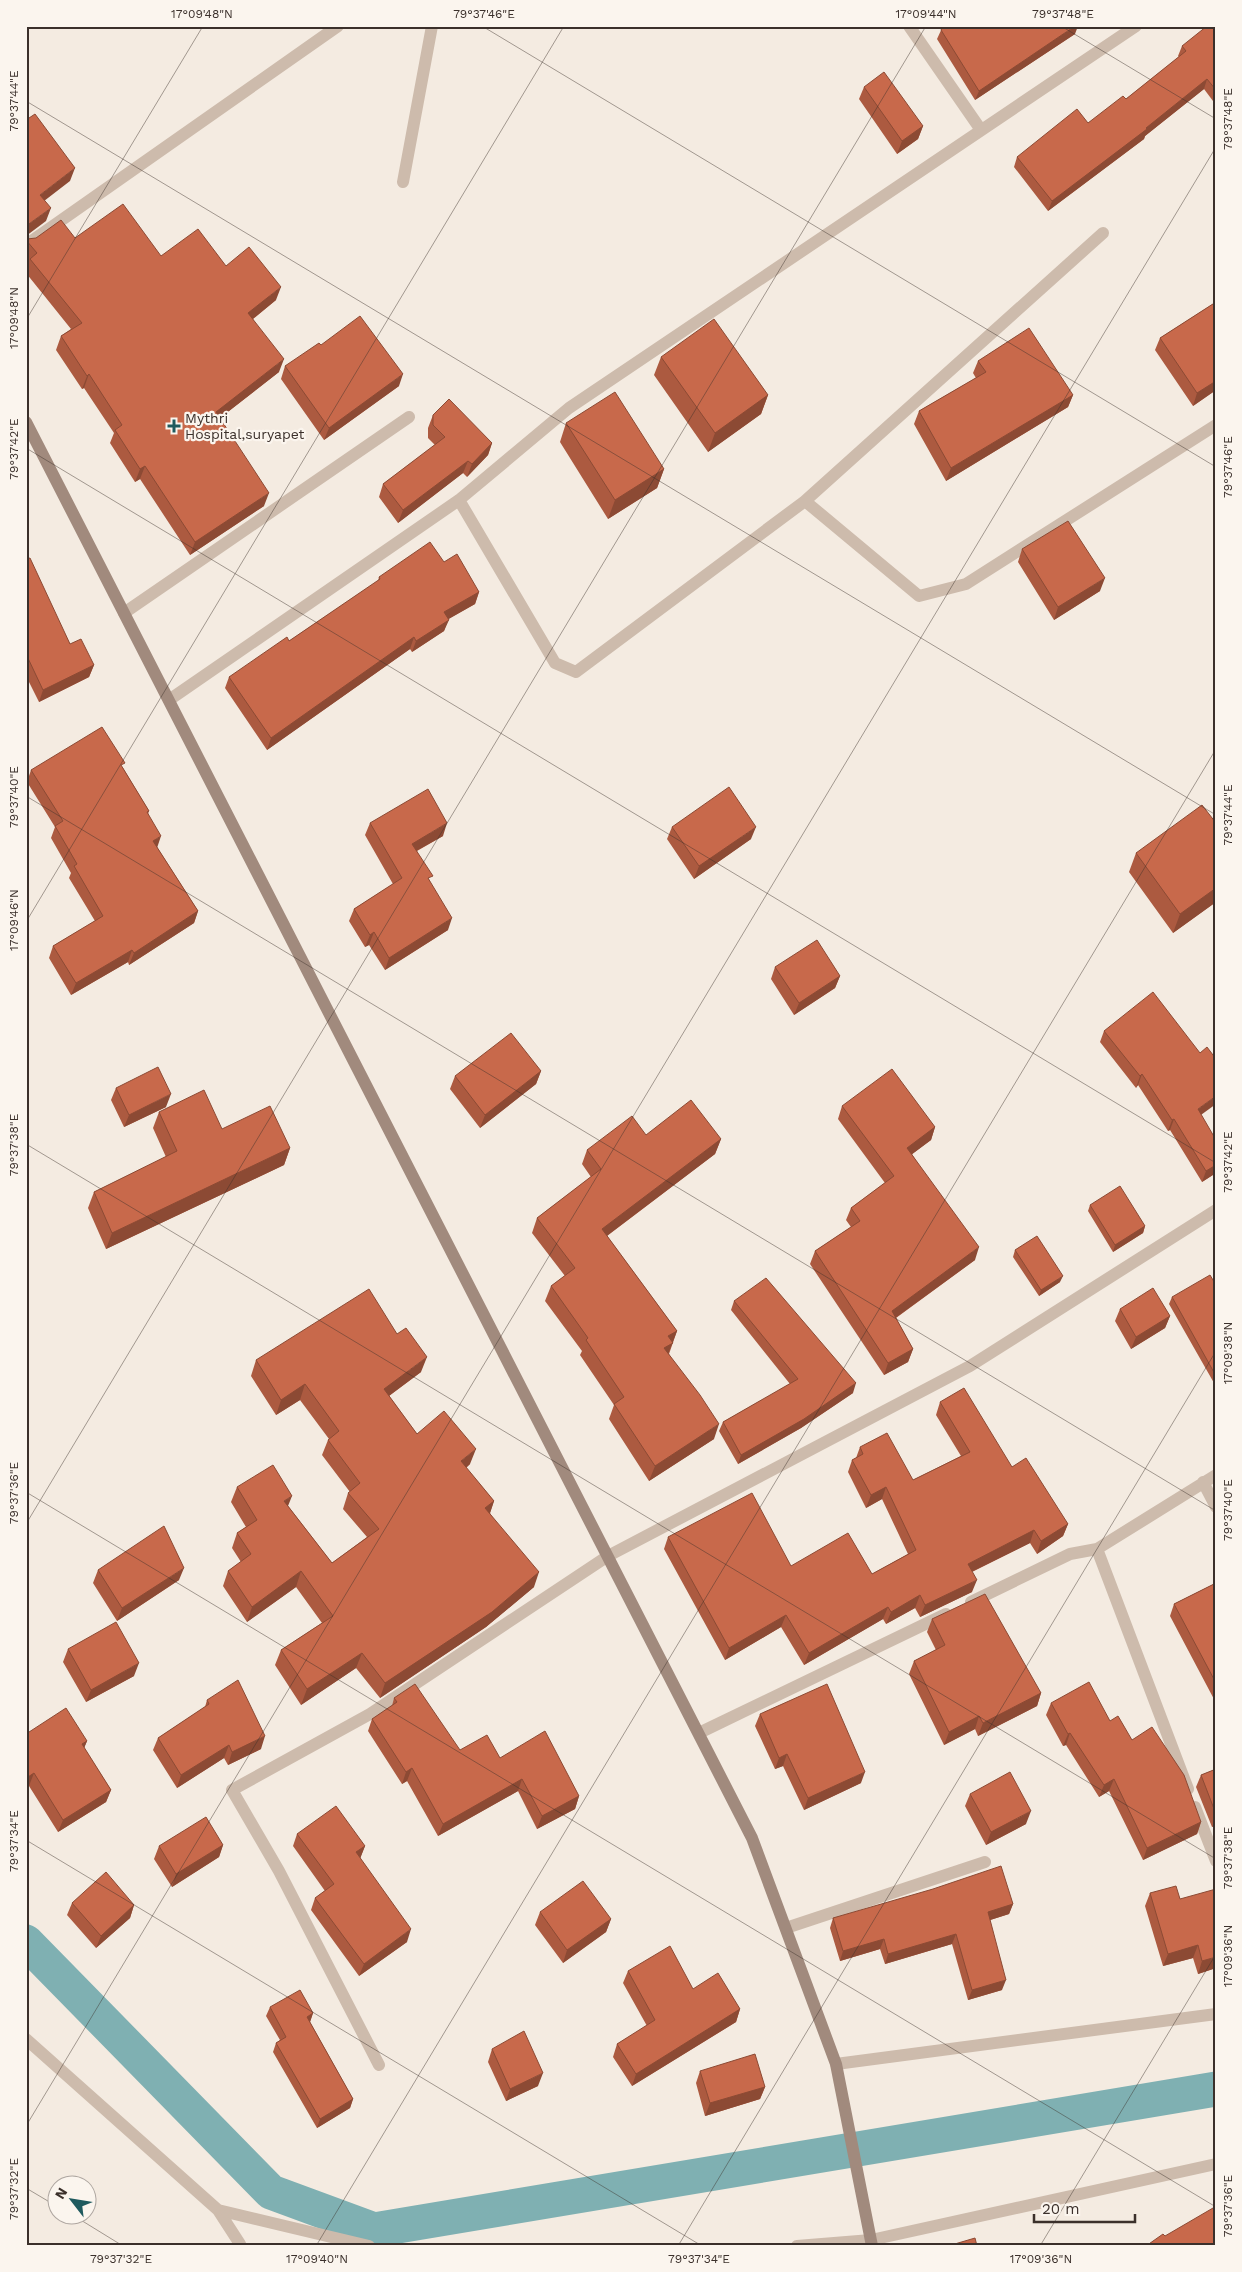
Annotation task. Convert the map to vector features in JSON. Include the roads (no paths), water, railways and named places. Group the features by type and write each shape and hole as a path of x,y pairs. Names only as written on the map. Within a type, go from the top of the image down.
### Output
{"main road":[{"path":"26,422 752,1838 836,2064 871,2243"}],"street":[{"path":"26,245 338,26"},
{"path":"403,182 432,26"},
{"path":"909,26 981,130"},
{"path":"168,700 459,500 569,408 1136,26"},
{"path":"459,500 555,662 576,672 805,501 1103,233"},
{"path":"124,613 409,417"},
{"path":"805,501 919,596 966,584 1216,425"},
{"path":"379,2065 279,1871 232,1790 370,1714 608,1556 970,1366 1216,1210"},
{"path":"699,1733 1070,1554 1097,1549 1216,1475"},
{"path":"1203,1482 1216,1507"},
{"path":"1097,1549 1216,1861"},
{"path":"786,1928 985,1862"},
{"path":"836,2064 1216,2014"},
{"path":"26,2039 218,2210 240,2244 238,2246"},
{"path":"797,2246 871,2243 1216,2164"},
{"path":"218,2210 369,2246"}],"waterway":[{"path":"26,1942 271,2192 374,2230 1216,2089"}],"place":[{"name":"Mythri Hospital,suryapet","path":"174,426"}]}
